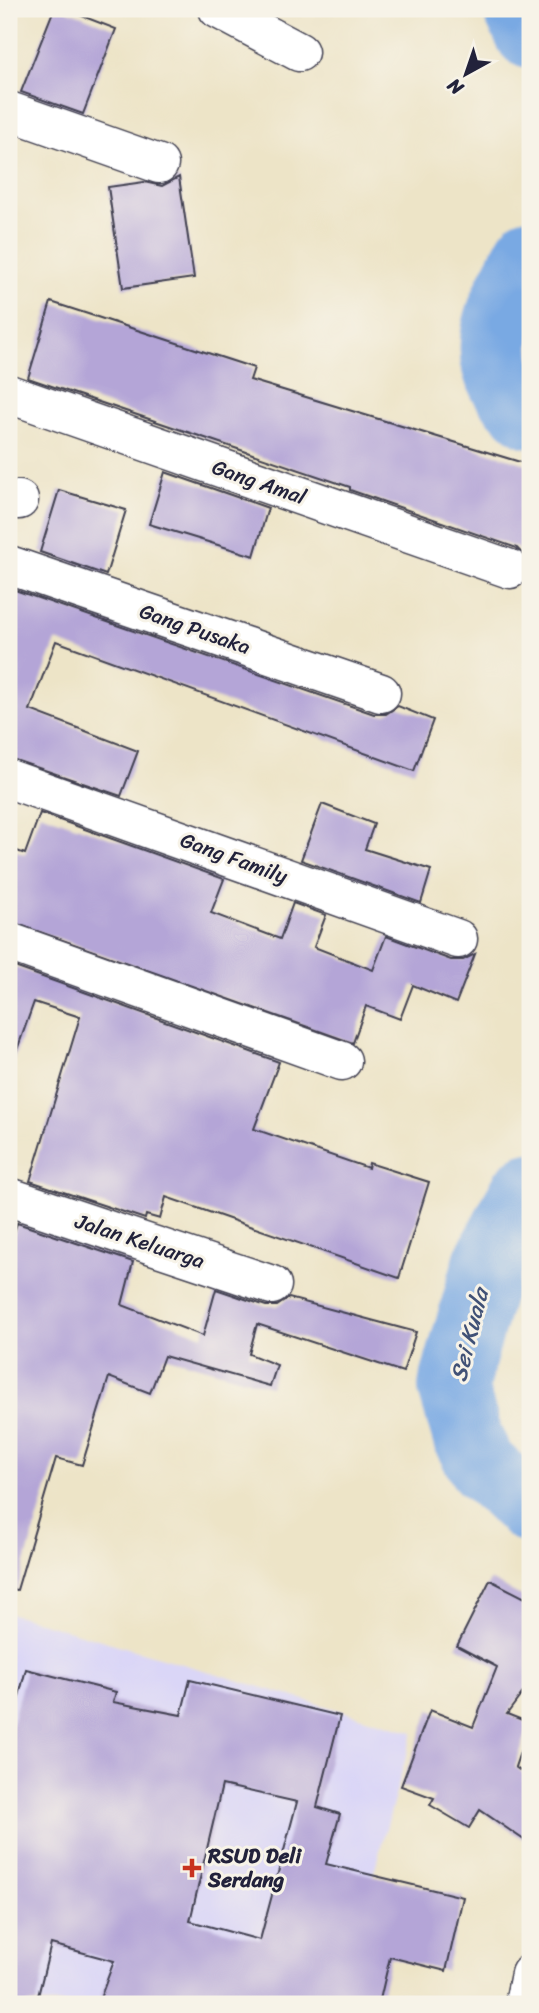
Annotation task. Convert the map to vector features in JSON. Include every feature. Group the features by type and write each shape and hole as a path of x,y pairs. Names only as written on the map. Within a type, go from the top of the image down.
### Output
{"street":[{"path":"218,9 299,52"},
{"path":"9,111 159,164"},
{"name":"Gang Amal","path":"9,394 510,569"},
{"name":"Gang Pusaka","path":"9,565 381,693"},
{"name":"Gang Family","path":"9,779 458,939"},
{"path":"9,942 342,1061"},
{"name":"Jalan Keluarga","path":"9,1197 272,1285"},
{"path":"524,2004 530,1974"}],"shaded area":[{"name":"RSUD Deli Serdang","path":"9,1613 413,1732 337,2004 9,2004"}],"building":[{"path":"54,9 64,9 116,29 83,114 21,92"},
{"path":"179,177 194,278 123,288 108,187 144,182 162,186"},
{"path":"51,302 254,368 250,380 530,465 530,562 517,548 350,490 350,487 28,378"},
{"path":"165,472 268,508 254,556 149,524"},
{"path":"59,490 126,510 106,575 40,552"},
{"path":"9,588 374,714 386,714 398,706 433,720 414,771 56,641 30,710 138,751 121,796 9,758"},
{"path":"322,804 374,824 365,849 431,870 421,903 301,860"},
{"path":"40,813 224,879 211,913 280,939 293,903 326,915 314,947 373,970 386,936 451,960 463,960 475,954 456,1003 413,985 400,1019 366,1006 353,1043 9,921 9,848 25,854"},
{"path":"9,965 279,1062 254,1129 368,1168 369,1163 429,1182 399,1278 166,1197 160,1219 146,1215 145,1219 30,1181 80,1017 34,1002 13,1061 9,1060"},
{"path":"17,1223 133,1262 122,1305 203,1336 216,1289 266,1306 277,1306 289,1298 416,1332 403,1372 257,1324 249,1354 277,1365 270,1386 164,1356 150,1393 109,1377 82,1465 56,1458 17,1590 9,1589 9,1248"},
{"path":"490,1580 525,1598 530,1589 530,1683 507,1714 530,1723 515,1767 530,1778 530,1844 480,1810 469,1828 430,1805 434,1798 401,1786 430,1710 473,1727 497,1667 457,1646"},
{"name":"RSUD Deli Serdang","path":"26,1669 116,1692 113,1702 181,1715 190,1680 340,1716 317,1807 340,1814 326,1864 463,1897 446,1971 390,1957 379,2004 98,2004 114,1961 51,1944 36,2004 9,2004 9,1735","holes":["222,1785 297,1802 260,1940 190,1921"]}],"waterway":[{"name":"Sei Kuala","path":"518,9 530,34"},
{"name":"Sei Kuala","path":"530,253 500,316 495,356 500,375 511,394 530,413"},
{"name":"Sei Kuala","path":"530,1187 524,1193 488,1263 453,1387 468,1439 482,1466 530,1509"}],"place":[{"name":"RSUD Deli Serdang","path":"192,1868"}]}
